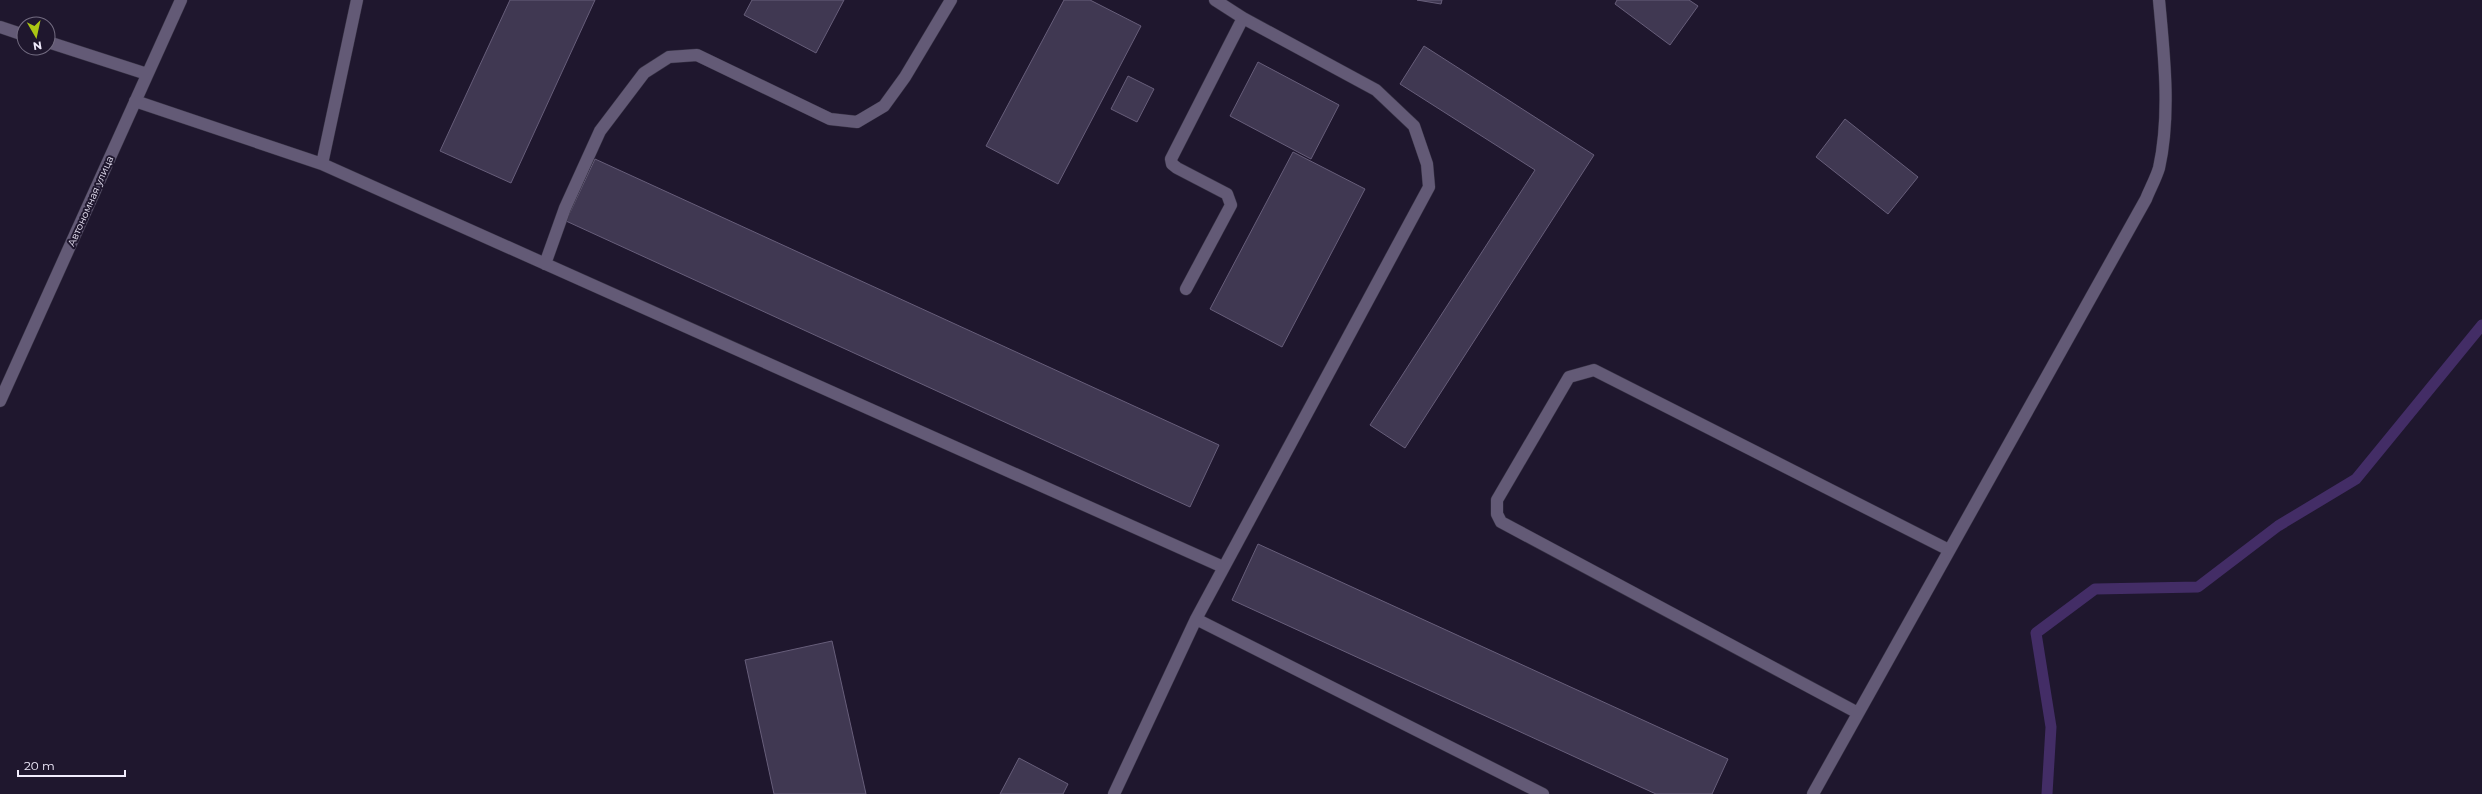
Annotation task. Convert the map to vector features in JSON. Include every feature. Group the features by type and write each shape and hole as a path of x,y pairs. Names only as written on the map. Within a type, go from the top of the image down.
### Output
{"street":[{"name":"Автономная улица","path":"0,401 181,0"},
{"path":"322,164 357,0"},
{"path":"545,264 564,208 600,132 644,73 669,57 697,55 830,119 857,122 884,106 905,76 951,0"},
{"path":"1114,794 1196,619 1429,187 1427,164 1414,126 1376,90 1243,18 1215,0"},
{"path":"1813,794 2146,199 2159,169 2165,131 2164,50 2159,0"},
{"path":"1186,289 1231,205 1227,194 1177,168 1172,164 1171,159 1243,18"},
{"path":"0,27 16,32"},
{"path":"56,45 147,74"},
{"path":"135,102 322,164 1223,568"},
{"path":"1858,713 1501,522 1497,514 1497,500 1569,377 1594,370 1949,550"},
{"path":"1196,619 1543,794"}],"building":[{"path":"510,0 595,0 511,183 440,151"},
{"path":"752,0 844,0 816,53 744,15"},
{"path":"1064,0 1090,0 1141,26 1058,184 986,146"},
{"path":"1417,0 1442,0 1441,4"},
{"path":"1617,0 1689,0 1698,6 1670,45 1615,4"},
{"path":"1424,46 1594,155 1405,448 1370,425 1535,170 1400,84"},
{"path":"1258,62 1339,105 1311,159 1230,116"},
{"path":"1128,76 1154,89 1137,122 1111,109"},
{"path":"1845,119 1918,177 1888,214 1816,157"},
{"path":"1293,152 1365,189 1282,347 1210,309"},
{"path":"595,159 1219,445 1190,507 566,221"},
{"path":"1258,544 1728,759 1712,794 1656,794 1232,600"},
{"path":"832,641 866,794 774,794 745,660"},
{"path":"1019,758 1068,784 1063,794 1000,794"}],"waterway":[{"path":"2047,794 2051,727 2036,633 2095,589 2198,587 2278,526 2356,479 2482,325"}]}
